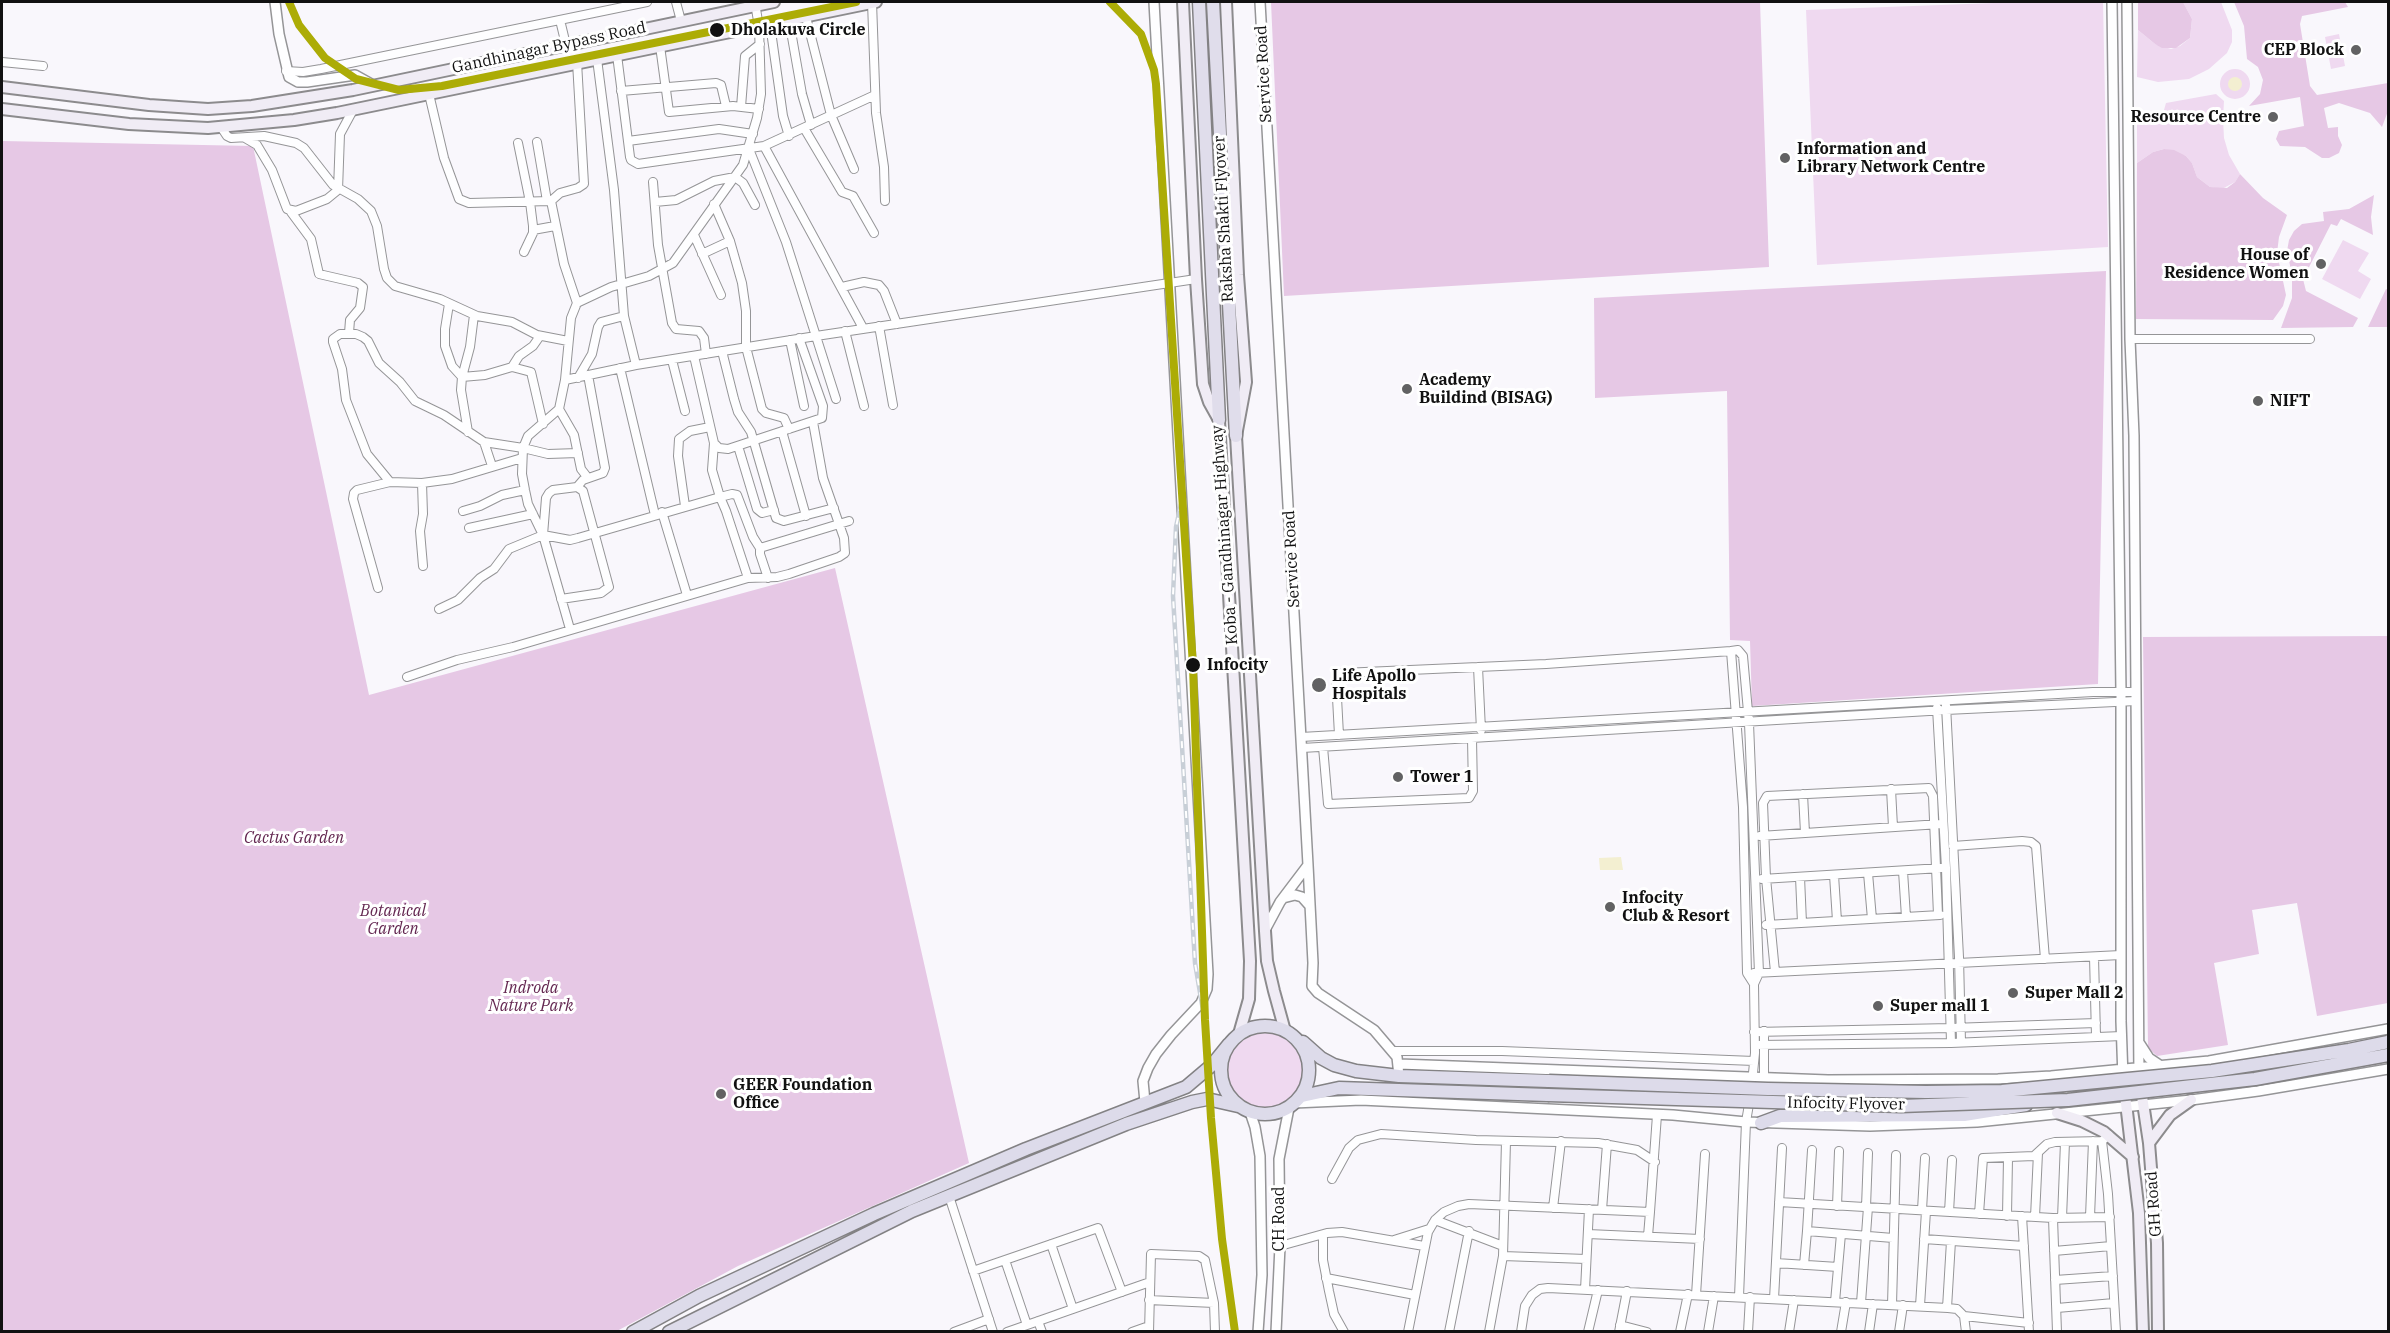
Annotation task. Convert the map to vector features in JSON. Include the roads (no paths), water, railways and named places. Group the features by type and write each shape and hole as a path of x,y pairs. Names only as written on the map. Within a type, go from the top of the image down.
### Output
{"highway":[{"path":"633,1332 699,1296 874,1214 1026,1149 1186,1087 1200,1077 1239,1034 1252,1028 1265,1026 1289,1033 1302,1045 1308,1058 1310,1073 1308,1088 1295,1103 1276,1114 1263,1115 1207,1099 1126,1124 912,1211 669,1332"},
{"name":"Infocity Flyover","path":"1289,1033 1310,1047 1321,1058 1334,1065 1356,1071 1399,1070 1549,1082 1926,1092 2002,1091 2212,1071 2349,1050 2388,1041"},
{"path":"1229,1044 1222,1056 1220,1070 1222,1083 1228,1096 1238,1106"},
{"name":"Infocity Flyover","path":"1295,1103 1339,1088 1902,1106 2068,1100 2255,1079 2388,1055"},
{"path":"1761,1122 1780,1116 1964,1115 2010,1109 2042,1100"}],"main road":[{"name":"Gandhinagar Bypass Road","path":"2,87 149,105 208,109 273,103 566,45 755,3 774,2"},
{"name":"Gandhinagar Bypass Road","path":"2,109 129,124 221,127 294,120 353,110 874,2"},
{"name":"Koba - Gandhinagar Highway","path":"1183,2 1203,384 1209,402 1219,420 1251,981 1249,999 1239,1034"},
{"name":"Raksha Shakti Flyover","path":"1198,2 1219,420"},
{"name":"Raksha Shakti Flyover","path":"1213,2 1236,435"},
{"name":"Koba - Gandhinagar Highway","path":"1226,2 1238,275 1246,382 1236,435 1265,931 1271,981 1289,1033"},
{"name":"GH Road","path":"2139,1072 2149,1143 2157,1243 2158,1332"},
{"name":"GH Road","path":"2123,1074 2139,1213 2143,1332"},
{"path":"2149,1143 2170,1115 2191,1100"},
{"path":"2057,1113 2082,1121 2133,1157"}],"street":[{"path":"275,2 286,71 289,77 298,82 355,75 373,85"},
{"path":"286,71 303,72 647,2"},
{"path":"676,2 681,21"},
{"path":"874,2 875,95 885,201"},
{"path":"1145,1102 1143,1081 1148,1068 1171,1035 1201,1003 1207,988 1208,974 1154,2"},
{"name":"Service Road","path":"1260,2 1302,748 1313,963 1312,986 1318,993 1374,1030 1393,1051 1399,1070"},
{"path":"2112,2 2121,697 2123,1074"},
{"path":"2127,2 2130,339 2134,436 2139,1072"},
{"path":"755,3 764,25 789,136"},
{"path":"806,17 831,115 854,169"},
{"path":"560,20 566,45"},
{"path":"789,20 807,126 842,192 853,196 874,233"},
{"path":"570,629 543,535 525,490 523,448 528,436 559,409 565,380 573,309 577,303 598,292 662,271 678,258 743,165 759,109 760,44 764,25"},
{"path":"741,106 745,56 760,44"},
{"path":"660,46 667,108 672,113 726,106 759,109"},
{"path":"617,55 631,160 638,164 764,146 875,95"},
{"path":"597,59 613,181 624,316 636,366"},
{"path":"2,62 43,66"},
{"path":"429,94 444,158 459,199 469,203 549,201 560,193 584,184 577,62"},
{"path":"621,91 719,84 726,106"},
{"path":"2114,102 2127,100"},
{"path":"339,190 340,134 353,110"},
{"path":"221,127 227,136 264,136 296,144 311,156 326,178 339,190 358,199 371,211 375,218 384,269 387,278 395,286 474,315 512,322 540,336 568,341"},
{"path":"628,141 719,129 734,129 753,134"},
{"path":"243,137 257,145 272,170 282,199 311,239 319,274 363,286 360,308 351,320 349,333"},
{"path":"537,142 569,284 577,303"},
{"path":"518,143 530,202 533,230 524,252"},
{"path":"764,146 863,328"},
{"path":"749,149 786,242 836,399"},
{"path":"655,202 676,200 714,181 735,177 743,183 755,205"},
{"path":"653,182 662,271 673,327 679,330 699,331 704,338 706,354"},
{"path":"291,212 313,206 339,190"},
{"path":"714,204 730,241 742,283 746,311 746,347 762,409 766,413 783,417 806,516"},
{"path":"533,230 555,226"},
{"path":"694,235 721,295"},
{"path":"702,254 730,241"},
{"path":"565,380 620,368 799,338 1169,281 1196,279"},
{"path":"842,287 864,282 879,285 884,291 897,324"},
{"path":"449,304 445,346 452,366 462,377"},
{"path":"468,432 462,396 462,377 470,347 474,315"},
{"path":"578,378 592,354 601,321 624,316"},
{"path":"879,326 893,405"},
{"path":"845,331 864,406"},
{"path":"390,482 367,454 344,392 342,369 333,342 335,336 349,333 363,337 368,341 376,358 415,401 437,411 484,442 548,454 578,453"},
{"path":"512,367 519,356 533,346 540,336"},
{"path":"714,443 722,449 738,446 813,422 824,415 823,406 799,338"},
{"path":"2130,339 2310,339"},
{"path":"790,340 804,406"},
{"path":"722,351 738,412 747,424 779,520 806,516 834,508"},
{"path":"694,356 714,443 712,470 748,578"},
{"path":"672,360 685,411"},
{"path":"462,377 485,375 512,367 531,372 543,424"},
{"path":"620,368 658,514 687,595"},
{"path":"543,535 546,498 549,493 553,490 577,487 588,477 603,473 605,468 588,375"},
{"path":"559,409 574,435 581,469 588,477"},
{"path":"407,677 457,660 748,578 768,578 795,572 839,557 845,553 844,538 823,478 813,422"},
{"path":"685,506 678,456 679,439 690,431 710,427"},
{"path":"2117,436 2134,436"},
{"path":"484,442 492,466"},
{"path":"738,446 757,509 762,513 774,510"},
{"path":"378,588 353,499 357,490 390,482 422,483 452,479 522,458"},
{"path":"422,483 423,513 420,531 423,566"},
{"path":"2118,487 2133,486"},
{"path":"561,599 601,593 609,587 583,491 577,487"},
{"path":"463,511 480,506 502,495 525,490"},
{"path":"439,609 458,600 480,578 494,569 509,549 543,535 570,540 732,494 737,495 753,537 760,548 768,578"},
{"path":"469,528 533,514"},
{"path":"760,548 849,521"},
{"path":"1339,735 1336,679 1338,675 1738,650 1743,656 1755,836 1759,973 1754,984 1754,1061 1759,1078"},
{"path":"1731,651 1738,723 1744,837 1747,973 1754,984"},
{"path":"1323,747 1328,804 1468,798 1473,794 1477,738 1480,727 1478,667"},
{"path":"1301,737 2093,692 2121,697"},
{"path":"1302,748 1749,723 2136,697"},
{"path":"1936,701 1939,824 1936,869 1938,915"},
{"path":"1945,701 1961,1042"},
{"path":"1775,972 1766,878 1764,798 1771,795 1929,788 1939,824 1946,868 1951,1043"},
{"path":"1891,789 1893,827"},
{"path":"1803,794 1805,832"},
{"path":"1744,837 1939,824"},
{"path":"1953,846 2022,841 2031,842 2036,846 2045,959"},
{"path":"1265,931 1283,898 1308,865"},
{"path":"1745,880 1946,868"},
{"path":"1903,871 1905,917"},
{"path":"1868,873 1872,919"},
{"path":"1834,875 1837,921"},
{"path":"1800,877 1802,923"},
{"path":"1283,898 1295,895 1302,897 1310,906"},
{"path":"1746,926 1948,914"},
{"path":"1747,973 1959,965 2121,955"},
{"path":"2094,957 2096,1036"},
{"path":"1754,1032 2096,1023"},
{"path":"1399,1070 1759,1078 1975,1079 2123,1074 2161,1066 2254,1054 2388,1029"},
{"path":"1740,1297 1746,1122 1759,1078 1764,1031"},
{"path":"1755,1045 1951,1043 2122,1036"},
{"path":"2138,1042 2149,1058 2161,1066"},
{"path":"1393,1051 1502,1051 1754,1061"},
{"path":"1295,1103 1361,1100 1657,1115 1746,1122 1870,1126 1977,1122 2191,1100 2388,1069"},
{"name":"CH Road","path":"1276,1332 1280,1246 1279,1159 1295,1103"},
{"name":"CH Road","path":"1250,1112 1256,1127 1260,1156 1262,1275 1258,1332"},
{"path":"1648,1236 1657,1115"},
{"path":"1332,1179 1349,1148 1358,1140 1369,1136 1405,1134 1506,1141 1607,1144 1637,1150 1655,1162"},
{"path":"1979,1214 1982,1159 1987,1157 2026,1158 2038,1153 2047,1144 2093,1142 2106,1138 2116,1332"},
{"path":"1489,1332 1503,1256 1506,1141"},
{"path":"1553,1208 1561,1142"},
{"path":"2062,1218 2065,1142"},
{"path":"2090,1217 2093,1142"},
{"path":"1602,1210 1607,1144"},
{"path":"1774,1299 1782,1148"},
{"path":"1804,1265 1812,1150"},
{"path":"1837,1206 1839,1151"},
{"path":"1861,1303 1868,1236 1868,1153"},
{"path":"2035,1217 2038,1153"},
{"path":"1680,1332 1692,1295 1700,1239 1705,1154"},
{"path":"1892,1305 1896,1155"},
{"path":"1920,1306 1925,1158"},
{"path":"2007,1215 2008,1158"},
{"path":"1949,1212 1952,1160"},
{"path":"949,1196 993,1332"},
{"path":"1779,1202 2053,1218 2110,1217"},
{"path":"1408,1332 1429,1229 1435,1220 1458,1206 1469,1204 1650,1212"},
{"path":"1585,1290 1589,1209"},
{"path":"1521,1332 1526,1306 1532,1295 1540,1289 1750,1297 1947,1308 1957,1309 1964,1316 2029,1327 2022,1216"},
{"path":"2053,1218 2058,1332"},
{"path":"1435,1220 1469,1231 1503,1246"},
{"path":"973,1270 1098,1228 1122,1292"},
{"path":"1393,1240 1429,1229"},
{"path":"1449,1332 1469,1231"},
{"path":"1807,1231 1893,1238"},
{"path":"1280,1246 1323,1235 1356,1233 1424,1246"},
{"path":"1587,1234 1700,1239"},
{"path":"1835,1302 1841,1234"},
{"path":"1323,1235 1326,1278 1334,1314 1344,1332"},
{"path":"1924,1239 2024,1246"},
{"path":"1947,1308 1951,1241"},
{"path":"1052,1244 1073,1309"},
{"path":"2054,1251 2111,1246"},
{"path":"1132,1332 1149,1329 1150,1254 1199,1256 1205,1260 1214,1304 1215,1332"},
{"path":"1503,1256 1586,1259"},
{"path":"1005,1260 1027,1325"},
{"path":"1776,1263 1838,1267"},
{"path":"2055,1280 2113,1276"},
{"path":"1326,1278 1415,1295"},
{"path":"1007,1332 1150,1282"},
{"path":"1588,1332 1598,1290"},
{"path":"1627,1292 1619,1328 1647,1332"},
{"path":"1708,1332 1714,1296"},
{"path":"1748,1332 1750,1297"},
{"path":"1149,1300 1214,1304"},
{"path":"1789,1332 1794,1300"},
{"path":"1841,1332 1845,1302"},
{"path":"2056,1308 2114,1303"},
{"path":"1869,1332 1873,1304"},
{"path":"1899,1332 1903,1305"},
{"path":"1964,1316 1966,1332"},
{"path":"954,1332 989,1319"},
{"path":"1038,1321 1042,1332"}],"railway":[{"path":"1181,504 1176,527 1173,596 1195,963 1205,1022"}],"place":[{"name":"Dholakuva Circle","path":"717,30"},
{"name":"CEP Block","path":"2356,50"},
{"name":"Resource Centre","path":"2273,117"},
{"name":"Information and Library Network Centre","path":"1785,158"},
{"name":"House of Residence Women","path":"2321,264"},
{"name":"Academy Buildind (BISAG)","path":"1407,389"},
{"name":"NIFT","path":"2258,401"},
{"name":"Infocity","path":"1193,665"},
{"name":"Life Apollo Hospitals","path":"1319,685"},
{"name":"Tower 1","path":"1398,777"},
{"name":"Infocity Club & Resort","path":"1610,907"},
{"name":"Super Mall 2","path":"2013,993"},
{"name":"Super mall 1","path":"1878,1006"},
{"name":"GEER Foundation Office","path":"721,1094"}],"park label":[{"name":"Cactus Garden","path":"294,838"},
{"name":"Botanical Garden","path":"393,920"},
{"name":"Indroda Nature Park","path":"531,997"}]}
